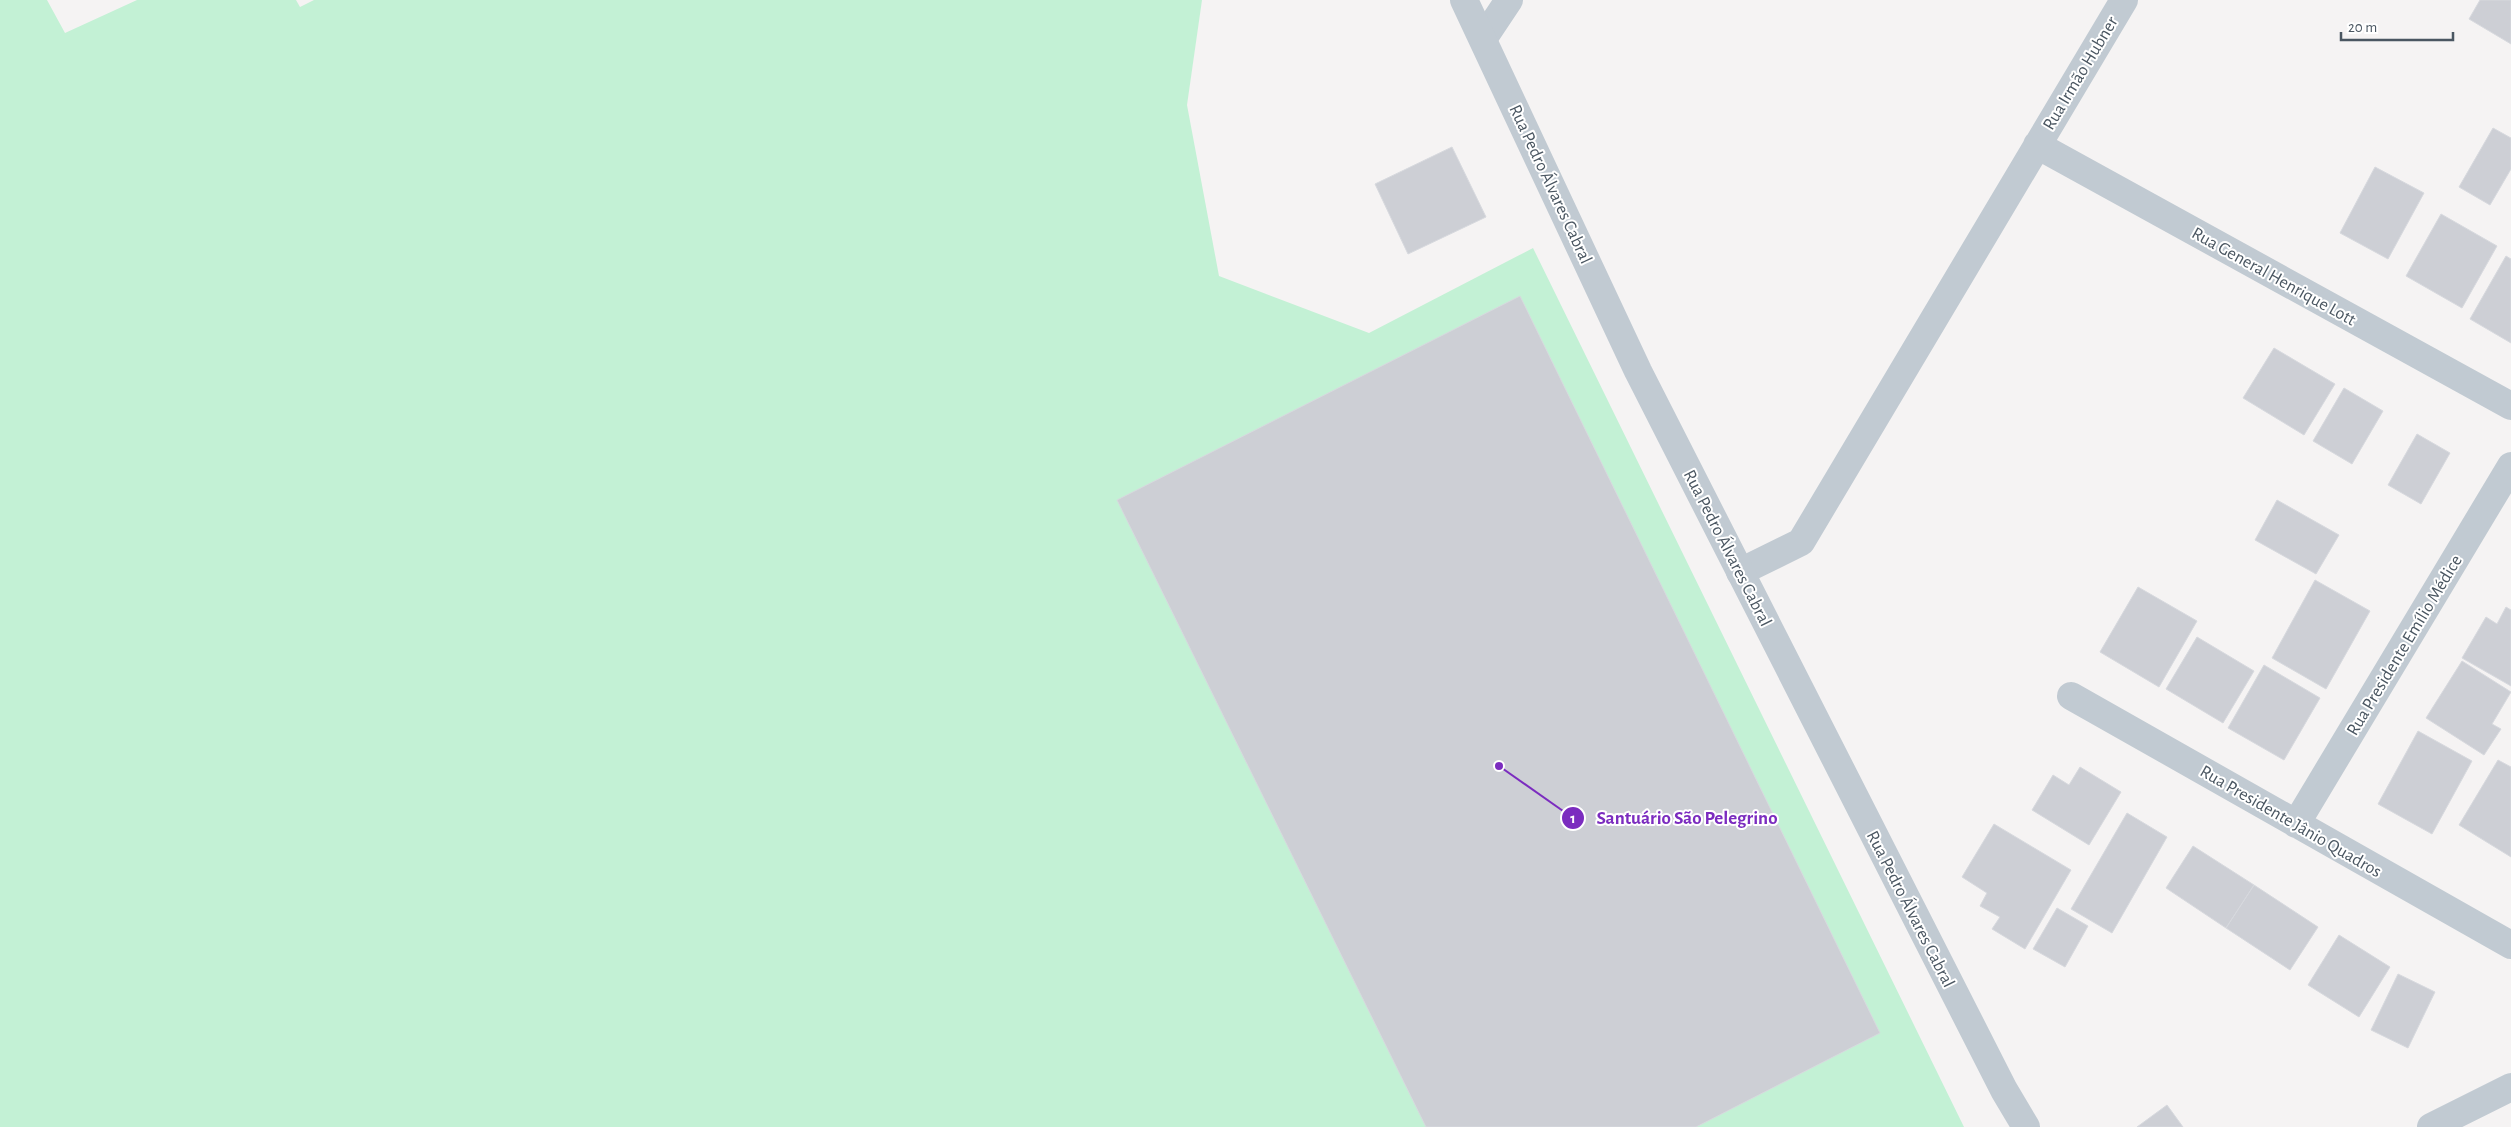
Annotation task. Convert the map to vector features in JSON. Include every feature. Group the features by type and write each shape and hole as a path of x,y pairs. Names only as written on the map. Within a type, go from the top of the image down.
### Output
{"street":[{"name":"Rua Pedro Álvares Cabral","path":"1464,0 1484,39 1638,372 2004,1090 2026,1127"},
{"path":"1484,39 1508,0"},
{"name":"Rua Irmão Hubner","path":"1740,572 1801,542 2124,0"},
{"name":"Rua General Henrique Lott","path":"2037,145 2511,406"},
{"name":"Rua Presidente Emílio Médice","path":"2296,824 2511,466"},
{"name":"Rua Presidente Jânio Quadros","path":"2071,696 2511,946"},
{"path":"2431,1127 2511,1087"},
{"name":"Rua Pedro Álvares Cabral","path":"2004,1090 2009,1127"}],"green space":[{"path":"0,0 47,0 65,33 137,0 296,0 300,7 314,0 1202,0 1187,105 1219,276 1369,333 1533,248 1964,1127 0,1127"}],"building":[{"path":"2480,0 2511,0 2511,44 2469,19"},
{"path":"2493,128 2511,138 2511,169 2490,205 2459,187"},
{"path":"1452,147 1486,217 1408,254 1375,184"},
{"path":"2375,167 2424,193 2388,259 2340,233"},
{"path":"2441,214 2497,246 2462,308 2406,276"},
{"path":"2506,256 2511,259 2511,343 2470,319"},
{"path":"1520,296 1880,1033 1696,1127 1426,1127 1117,500"},
{"path":"2274,348 2335,384 2304,435 2243,398"},
{"path":"2344,388 2383,411 2352,464 2313,441"},
{"path":"2417,434 2450,453 2421,504 2388,485"},
{"path":"2277,500 2339,535 2316,574 2255,540"},
{"path":"2315,580 2370,611 2326,689 2272,658"},
{"path":"2138,587 2197,621 2159,687 2100,652"},
{"path":"2506,607 2511,610 2511,686 2462,658 2486,617 2497,624"},
{"path":"2197,637 2254,671 2223,723 2166,689"},
{"path":"2462,661 2511,692 2492,724 2501,729 2484,755 2426,718"},
{"path":"2264,665 2320,698 2284,760 2228,728"},
{"path":"2418,731 2472,761 2432,834 2378,804"},
{"path":"2498,760 2511,767 2511,857 2459,825"},
{"path":"2080,767 2121,792 2089,845 2032,810 2053,775 2069,785"},
{"path":"2127,813 2167,837 2112,933 2071,909"},
{"path":"1994,824 2071,870 2025,949 1992,929 2000,917 1980,906 1987,893 1962,877"},
{"path":"2193,846 2254,885 2226,928 2166,888"},
{"path":"2254,885 2318,927 2290,970 2226,928"},
{"path":"2057,908 2088,926 2065,967 2033,949"},
{"path":"2339,935 2390,967 2359,1017 2308,985"},
{"path":"2398,974 2435,992 2408,1048 2371,1030"},
{"path":"2167,1105 2183,1127 2137,1127"}],"place":[{"name":"Santuário São Pelegrino","path":"1499,766"}]}
